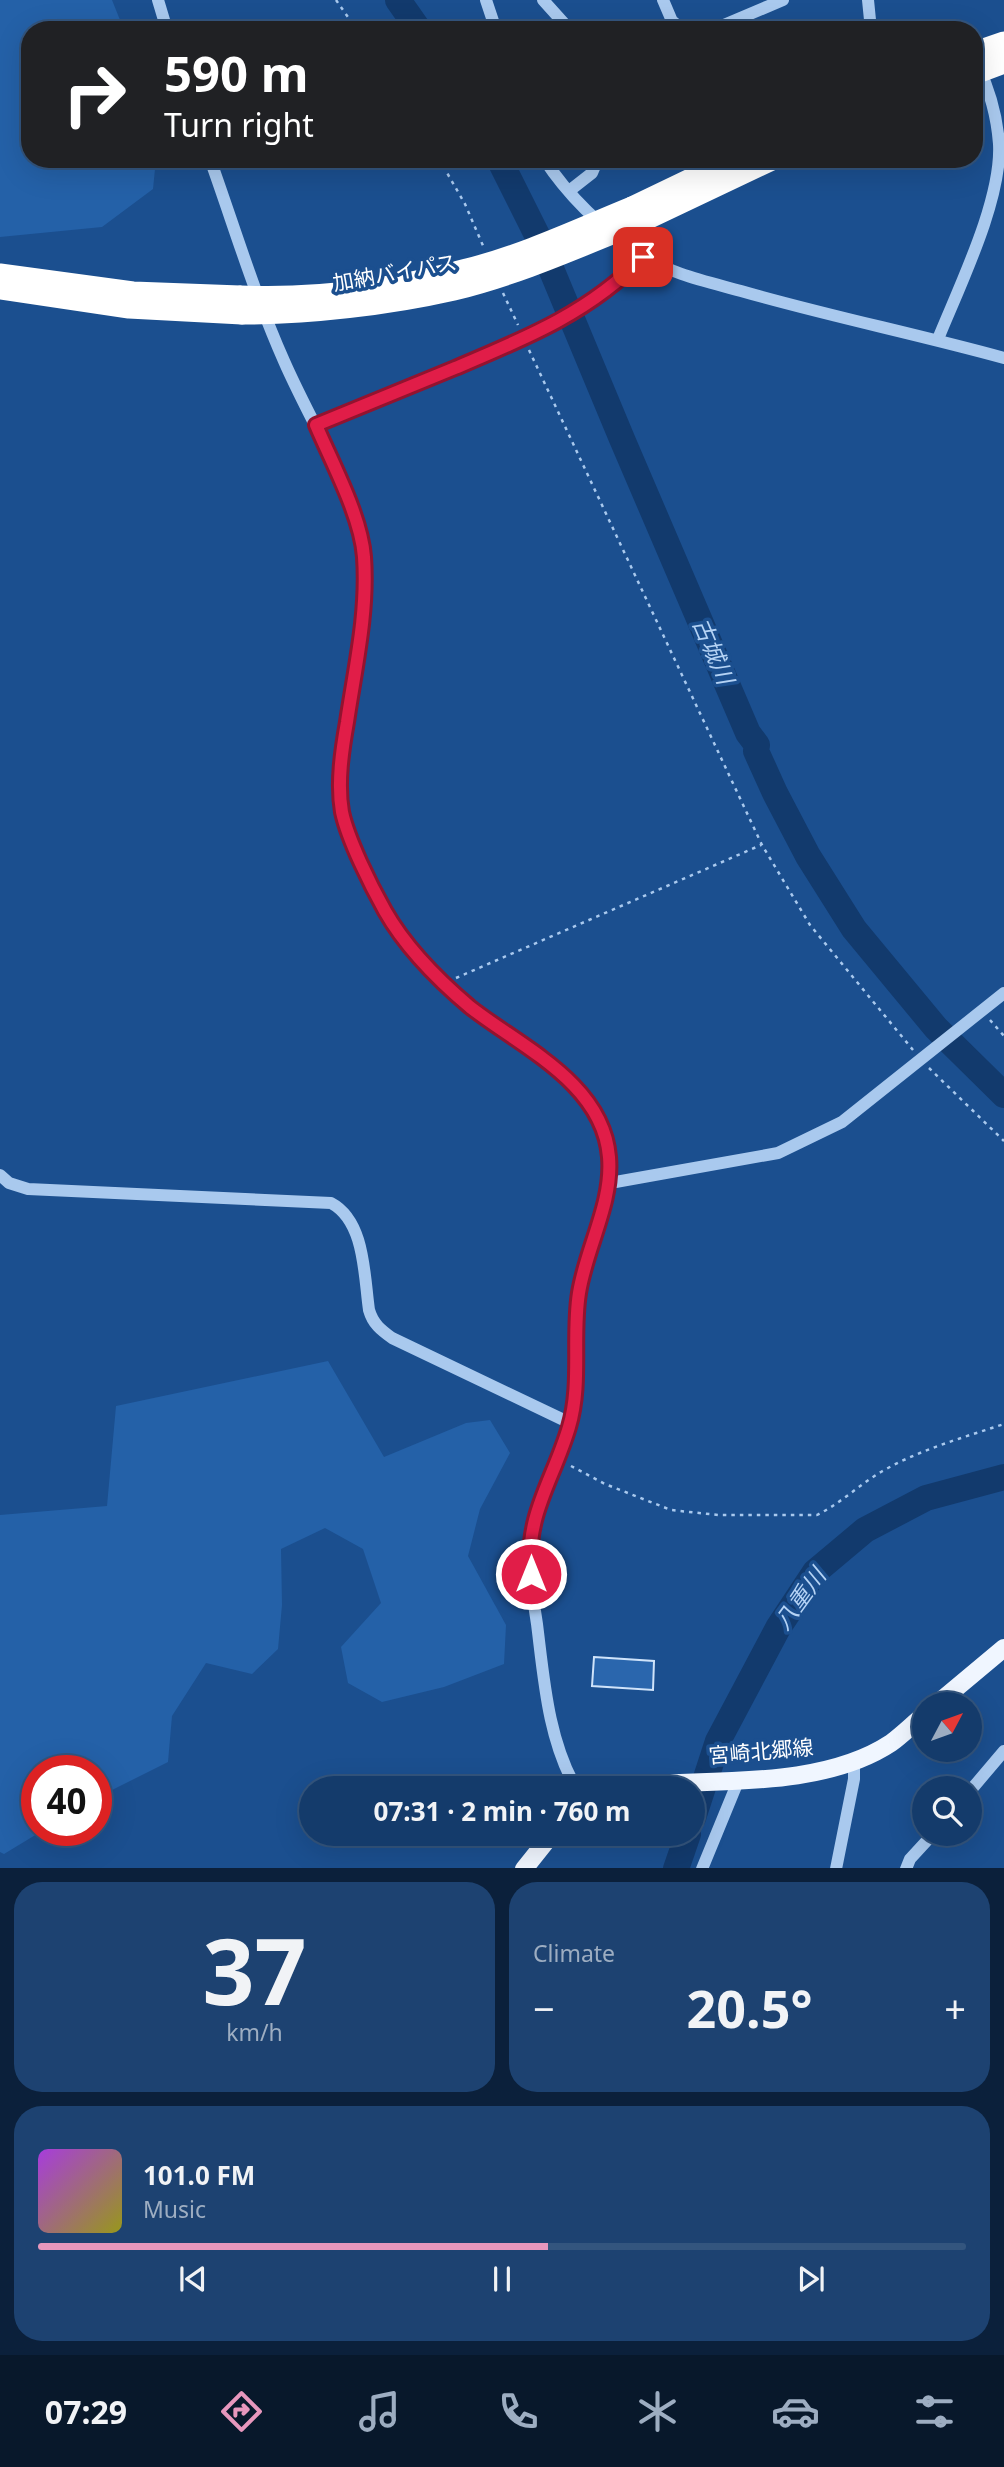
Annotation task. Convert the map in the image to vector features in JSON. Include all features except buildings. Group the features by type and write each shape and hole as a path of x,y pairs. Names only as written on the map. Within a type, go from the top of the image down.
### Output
{"highway":[{"path":"983,59 1004,43"},
{"path":"983,64 1004,64"},
{"name":"加納バイパス","path":"0,274 241,305 274,314 352,307 455,290 535,264 635,215 716,168"},
{"name":"加納バイパス","path":"635,215 752,168"},
{"name":"加納バイパス","path":"0,289 129,308 241,305"}],"main road":[{"path":"951,1692 1004,1648"},
{"name":"宮崎北郷線","path":"705,1781 802,1776 854,1762 891,1743 912,1725"},
{"path":"524,1868 542,1846"}],"street":[{"path":"158,0 164,21"},
{"path":"486,0 493,21"},
{"path":"543,0 562,21"},
{"path":"663,0 672,21"},
{"path":"733,21 783,0"},
{"path":"868,0 870,21"},
{"path":"938,340 970,261 995,187 999,147 995,110 983,81"},
{"path":"213,168 284,361 316,425 352,509 364,553 365,600 342,751 342,812 357,853 386,913 413,950 443,984 563,1075 589,1102 602,1127 609,1154 610,1183 587,1255 578,1296 578,1362 570,1423 558,1460 533,1518 529,1552 552,1726 569,1776"},
{"path":"551,168 584,209 643,257 678,272 806,310 1004,358"},
{"path":"569,191 592,173 594,168"},
{"path":"316,425 524,339 593,302 624,277 643,257"},
{"path":"610,1183 778,1153 842,1122 1004,993"},
{"path":"0,1175 9,1183 28,1189 331,1203 342,1209 356,1230 369,1310 372,1320 379,1328 392,1338 570,1423"},
{"path":"982,1777 1004,1751"},
{"path":"836,1868 854,1779 854,1762"},
{"path":"702,1868 739,1779"},
{"path":"906,1868 922,1846"}],"path":[{"path":"336,0 351,21"},
{"path":"444,168 465,204 486,253"},
{"path":"502,290 762,845 810,925 925,1058 1004,1141"},
{"path":"443,984 762,845"},
{"path":"976,1013 1004,1036"},
{"path":"558,1460 605,1484 671,1510 718,1515 817,1515 886,1469 911,1457 1004,1424"}],"shaded area":[{"path":"0,0 112,0 120,21 21,21 21,168 155,168 153,189 102,227 0,237"},
{"path":"328,1361 384,1457 466,1423 490,1420 510,1453 480,1509 468,1556 506,1625 504,1664 444,1687 382,1702 348,1683 341,1647 381,1603 363,1549 325,1528 281,1549 282,1605 278,1649 252,1674 206,1663 172,1716 168,1762 112,1790 112,1755 21,1755 21,1844 4,1854 0,1852 0,1515 107,1506 116,1406"}],"waterway":[{"name":"古城川","path":"398,0 413,21"},
{"name":"古城川","path":"504,168 537,235 748,733 757,745 756,751 775,793 808,856 854,929 936,1028 1004,1095"},
{"name":"八重川","path":"705,1781 718,1741 778,1628 815,1572 865,1530 926,1498 1004,1477"},
{"name":"八重川","path":"676,1868 684,1846"}],"route":[{"path":"531,1574 529,1552 533,1518 558,1460 570,1423 578,1362 578,1296 587,1255 610,1183 609,1154 602,1127 589,1102 563,1075 443,984 413,950 386,913 357,853 342,812 342,751 365,600 364,553 352,509 316,425 524,339 593,302 624,277 643,257"}]}
